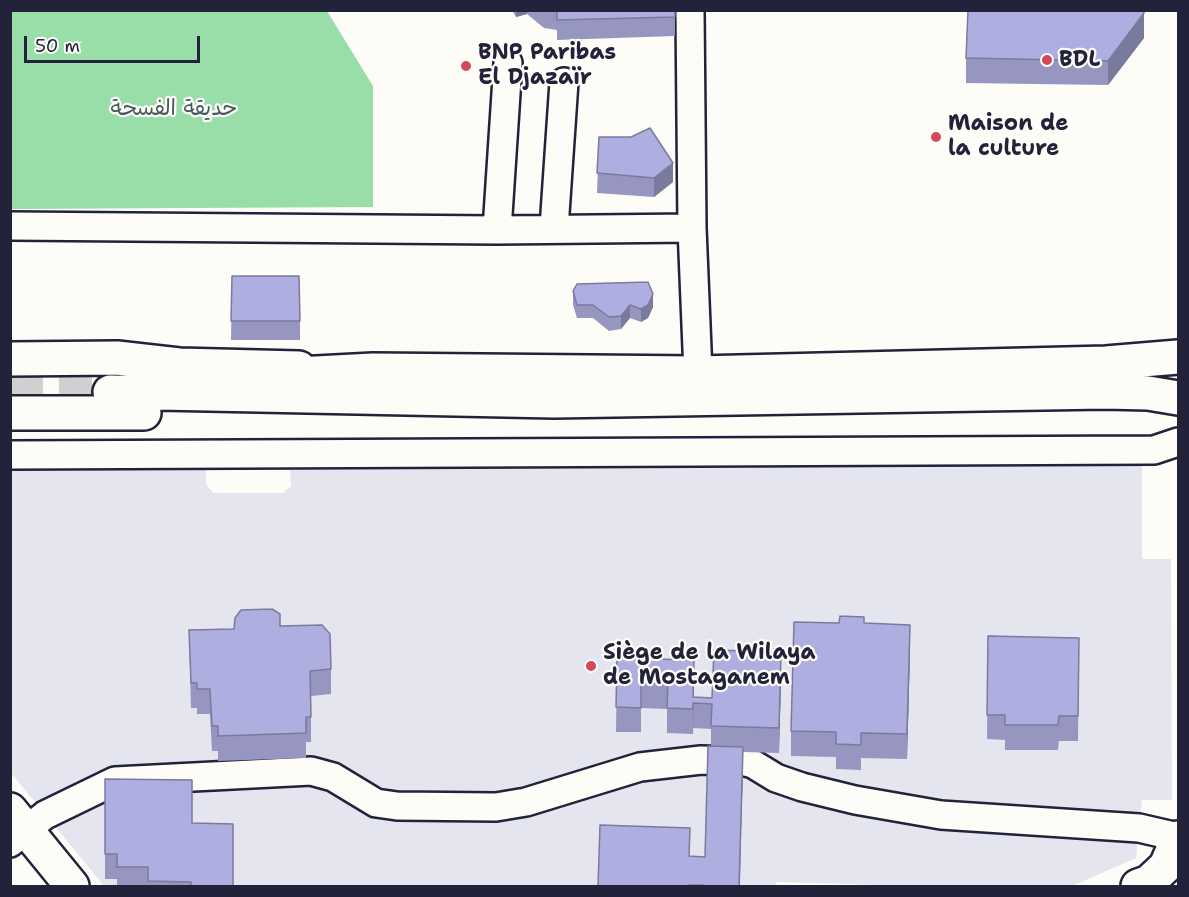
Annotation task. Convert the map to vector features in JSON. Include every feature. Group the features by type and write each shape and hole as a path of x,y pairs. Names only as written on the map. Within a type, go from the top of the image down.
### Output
{"main road":[{"path":"110,387 376,384 1106,363 1179,357"},
{"path":"10,359 117,358 554,401 1105,392 1148,393 1179,398"},
{"path":"10,413 141,413 376,384"},
{"path":"16,828 72,886"},
{"path":"1148,885 1166,866 1179,838"}],"street":[{"path":"690,10 692,228 698,373"},
{"path":"497,230 508,63"},
{"path":"554,228 564,82"},
{"path":"10,225 497,230 692,228"},
{"path":"10,455 1154,450 1179,441"},
{"path":"16,828 115,781 310,771 333,777 376,802 397,806 496,807 526,802 640,767 701,760 741,761 802,787 855,800 940,815 1139,828 1179,838"}],"shaded area":[{"name":"Siège de la Wilaya de Mostaganem","path":"1138,461 1142,467 1142,559 1171,559 1172,800 1142,800 1136,858 1072,886 917,886 776,882 776,886 104,886 11,773 10,466 206,467 206,484 213,493 283,493 291,486 290,468"}],"green space":[{"name":"حديقة الفسحة","path":"10,11 327,11 373,86 373,207 11,209"}],"building":[{"path":"557,10 675,10 675,17 557,20"},
{"name":"BDL","path":"968,10 1144,10 1144,13 1108,61 966,58"},
{"path":"650,128 673,163 654,178 597,173 599,137 631,137"},
{"path":"232,276 299,276 300,321 231,321"},
{"path":"648,282 653,294 648,305 641,309 630,305 621,316 609,317 593,305 577,305 573,291 577,284"},
{"path":"272,609 280,614 280,626 322,625 330,634 331,669 310,671 311,717 306,717 306,733 218,736 218,726 212,726 210,689 197,689 197,683 191,683 189,630 234,629 235,618 241,610"},
{"path":"840,616 864,617 864,623 910,625 907,734 861,733 861,745 836,744 836,732 791,731 794,622 839,623"},
{"path":"988,636 1079,638 1078,716 1059,716 1058,725 1005,725 1005,715 987,715"},
{"path":"714,650 781,652 779,728 711,726 712,704 693,703 693,709 667,708 668,684 641,683 641,708 616,707 617,658 694,660 693,697 712,698"},
{"path":"708,746 743,747 739,886 598,886 600,825 690,828 689,856 705,857"},
{"path":"105,779 192,780 192,823 233,824 233,886 191,886 191,882 148,881 148,867 117,867 117,854 105,854"}],"tunnel":[{"path":"10,383 111,382"}],"place":[{"name":"BDL","path":"1047,60"},
{"name":"BNP Paribas El Djazaïr","path":"466,66"},
{"name":"Maison de la culture","path":"936,137"},
{"name":"Siège de la Wilaya de Mostaganem","path":"591,666"}]}
